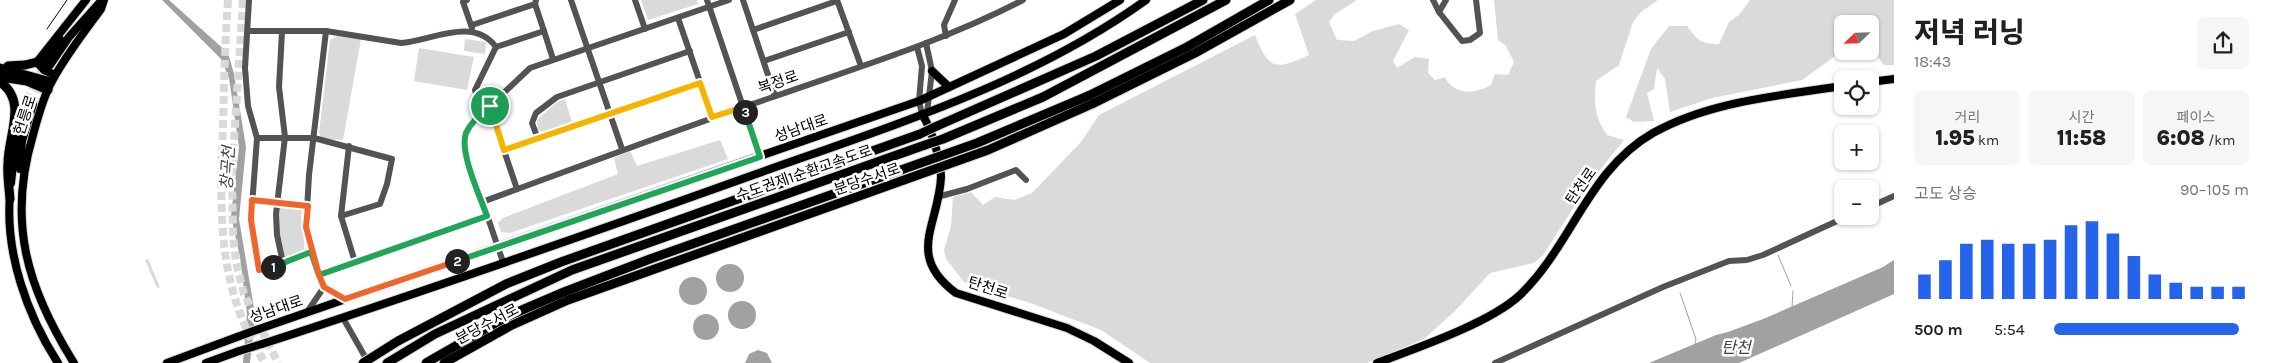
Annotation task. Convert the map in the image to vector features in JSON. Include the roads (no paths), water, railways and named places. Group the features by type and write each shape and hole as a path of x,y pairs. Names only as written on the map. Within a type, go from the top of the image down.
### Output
{"highway":[{"name":"수도권제1순환고속도로","path":"363,363 398,341 506,284 561,262 920,134 1096,56 1202,0"},
{"name":"수도권제1순환고속도로","path":"387,363 470,316 572,270 943,139 1043,96 1226,0"},
{"name":"분당수서로","path":"426,363 508,316 564,292 650,259 977,143 1090,100 1269,0"},
{"name":"분당수서로","path":"444,363 510,326 568,300 988,150 1090,100 1195,53 1290,0"},
{"path":"0,67 44,64"},
{"path":"0,67 51,82"},
{"path":"0,77 51,82"},
{"path":"0,82 12,94 16,106 8,163 10,199"}],"main road":[{"path":"44,64 86,0"},
{"path":"51,82 44,70 44,64 57,43 90,0"},
{"path":"44,64 103,0"},
{"name":"헌릉로","path":"77,363 72,360 43,310 31,277 24,243 21,201 26,157 51,82 101,8 103,0"},
{"name":"성남대로","path":"166,363 307,312 919,101 1064,34 1120,0"},
{"name":"성남대로","path":"206,363 343,318 925,115 1074,46 1120,19 1146,0"},
{"path":"932,71 949,87"},
{"path":"1879,80 1894,78"},
{"name":"탄천로","path":"1377,363 1485,318 1519,296 1546,266 1596,185 1624,154 1652,134 1683,118 1713,108 1834,87"},
{"path":"21,201 19,175 22,141 30,103 15,146 10,199 11,225 17,267 30,307 53,363"},
{"name":"탄천로","path":"925,115 937,152 941,177 927,249 932,266 942,282 956,293 1067,328 1094,341 1129,363"},
{"path":"46,345 58,363"}],"street":[{"path":"249,0 245,68 248,106 258,138 251,220 259,270 267,269 311,252"},
{"path":"467,0 464,2 472,25 472,33"},
{"path":"571,0 622,149"},
{"path":"635,0 645,29"},
{"path":"707,0 760,157"},
{"path":"503,262 466,153 465,135 471,124 530,68 729,0"},
{"path":"743,0 775,96"},
{"path":"753,30 837,0 861,66"},
{"path":"946,36 944,24 955,0"},
{"name":"복정로","path":"482,202 622,149 917,47 946,36 1023,0"},
{"path":"1434,0 1439,12 1462,41 1470,40 1480,33 1476,0"},
{"path":"1439,12 1446,0"},
{"path":"472,25 535,2 553,60"},
{"path":"678,18 712,117"},
{"path":"248,31 326,31 401,43 413,42 447,32 472,33 483,35 496,47"},
{"path":"326,31 306,227 311,252 324,287 345,299"},
{"path":"517,189 490,106 478,96 475,90 496,47 544,31"},
{"path":"282,32 279,87 285,137 278,202 277,234 283,263"},
{"path":"764,61 849,32"},
{"path":"925,115 930,96 932,71 926,43"},
{"path":"917,47 922,66 919,101 925,115"},
{"path":"538,139 532,123 536,114 556,97 690,51"},
{"path":"504,150 700,83"},
{"path":"258,138 314,138 392,159 388,184 380,204 341,216"},
{"path":"349,146 341,216 355,262"},
{"path":"937,197 967,189 1016,170 1026,180"},
{"path":"1879,202 1894,196"},
{"path":"252,200 308,206"},
{"path":"319,275 487,216"},
{"path":"1494,363 1663,286 1729,261 1747,260 1763,255 1834,222"},
{"path":"307,312 324,287"},
{"path":"343,318 369,363"}],"water":[{"path":"162,0 169,0 228,53 234,74 246,147 239,219 255,314 250,363 243,363 247,314 240,257 231,216 239,147 229,78 221,59"},
{"name":"탄천","path":"1894,260 1894,294 1739,363 1649,363 1716,335 1763,319 1883,267"},
{"path":"730,264 740,268 744,278 740,288 730,292 720,288 716,278 720,268"},
{"path":"693,277 703,281 707,291 703,301 693,305 683,301 679,291 683,281"},
{"path":"742,301 752,305 756,315 752,325 742,329 732,325 728,315 732,305"},
{"path":"706,314 715,318 719,327 715,336 706,340 697,336 693,327 697,318"},
{"path":"758,350 767,353 772,363 745,363 749,354"}],"waterway":[{"path":"1778,255 1791,286"},
{"path":"1792,308 1793,291"},
{"path":"1680,293 1696,339 1695,344"}],"tunnel":[{"path":"228,0 221,188 225,248 229,277 237,306 249,334 265,363"},
{"path":"243,0 232,172 233,235 236,262 244,294 278,363"},
{"path":"27,101 44,64"},
{"path":"33,104 42,83"}],"tram line":[{"path":"47,29 67,0"}],"water label":[{"name":"창곡천","path":"227,168"}]}
